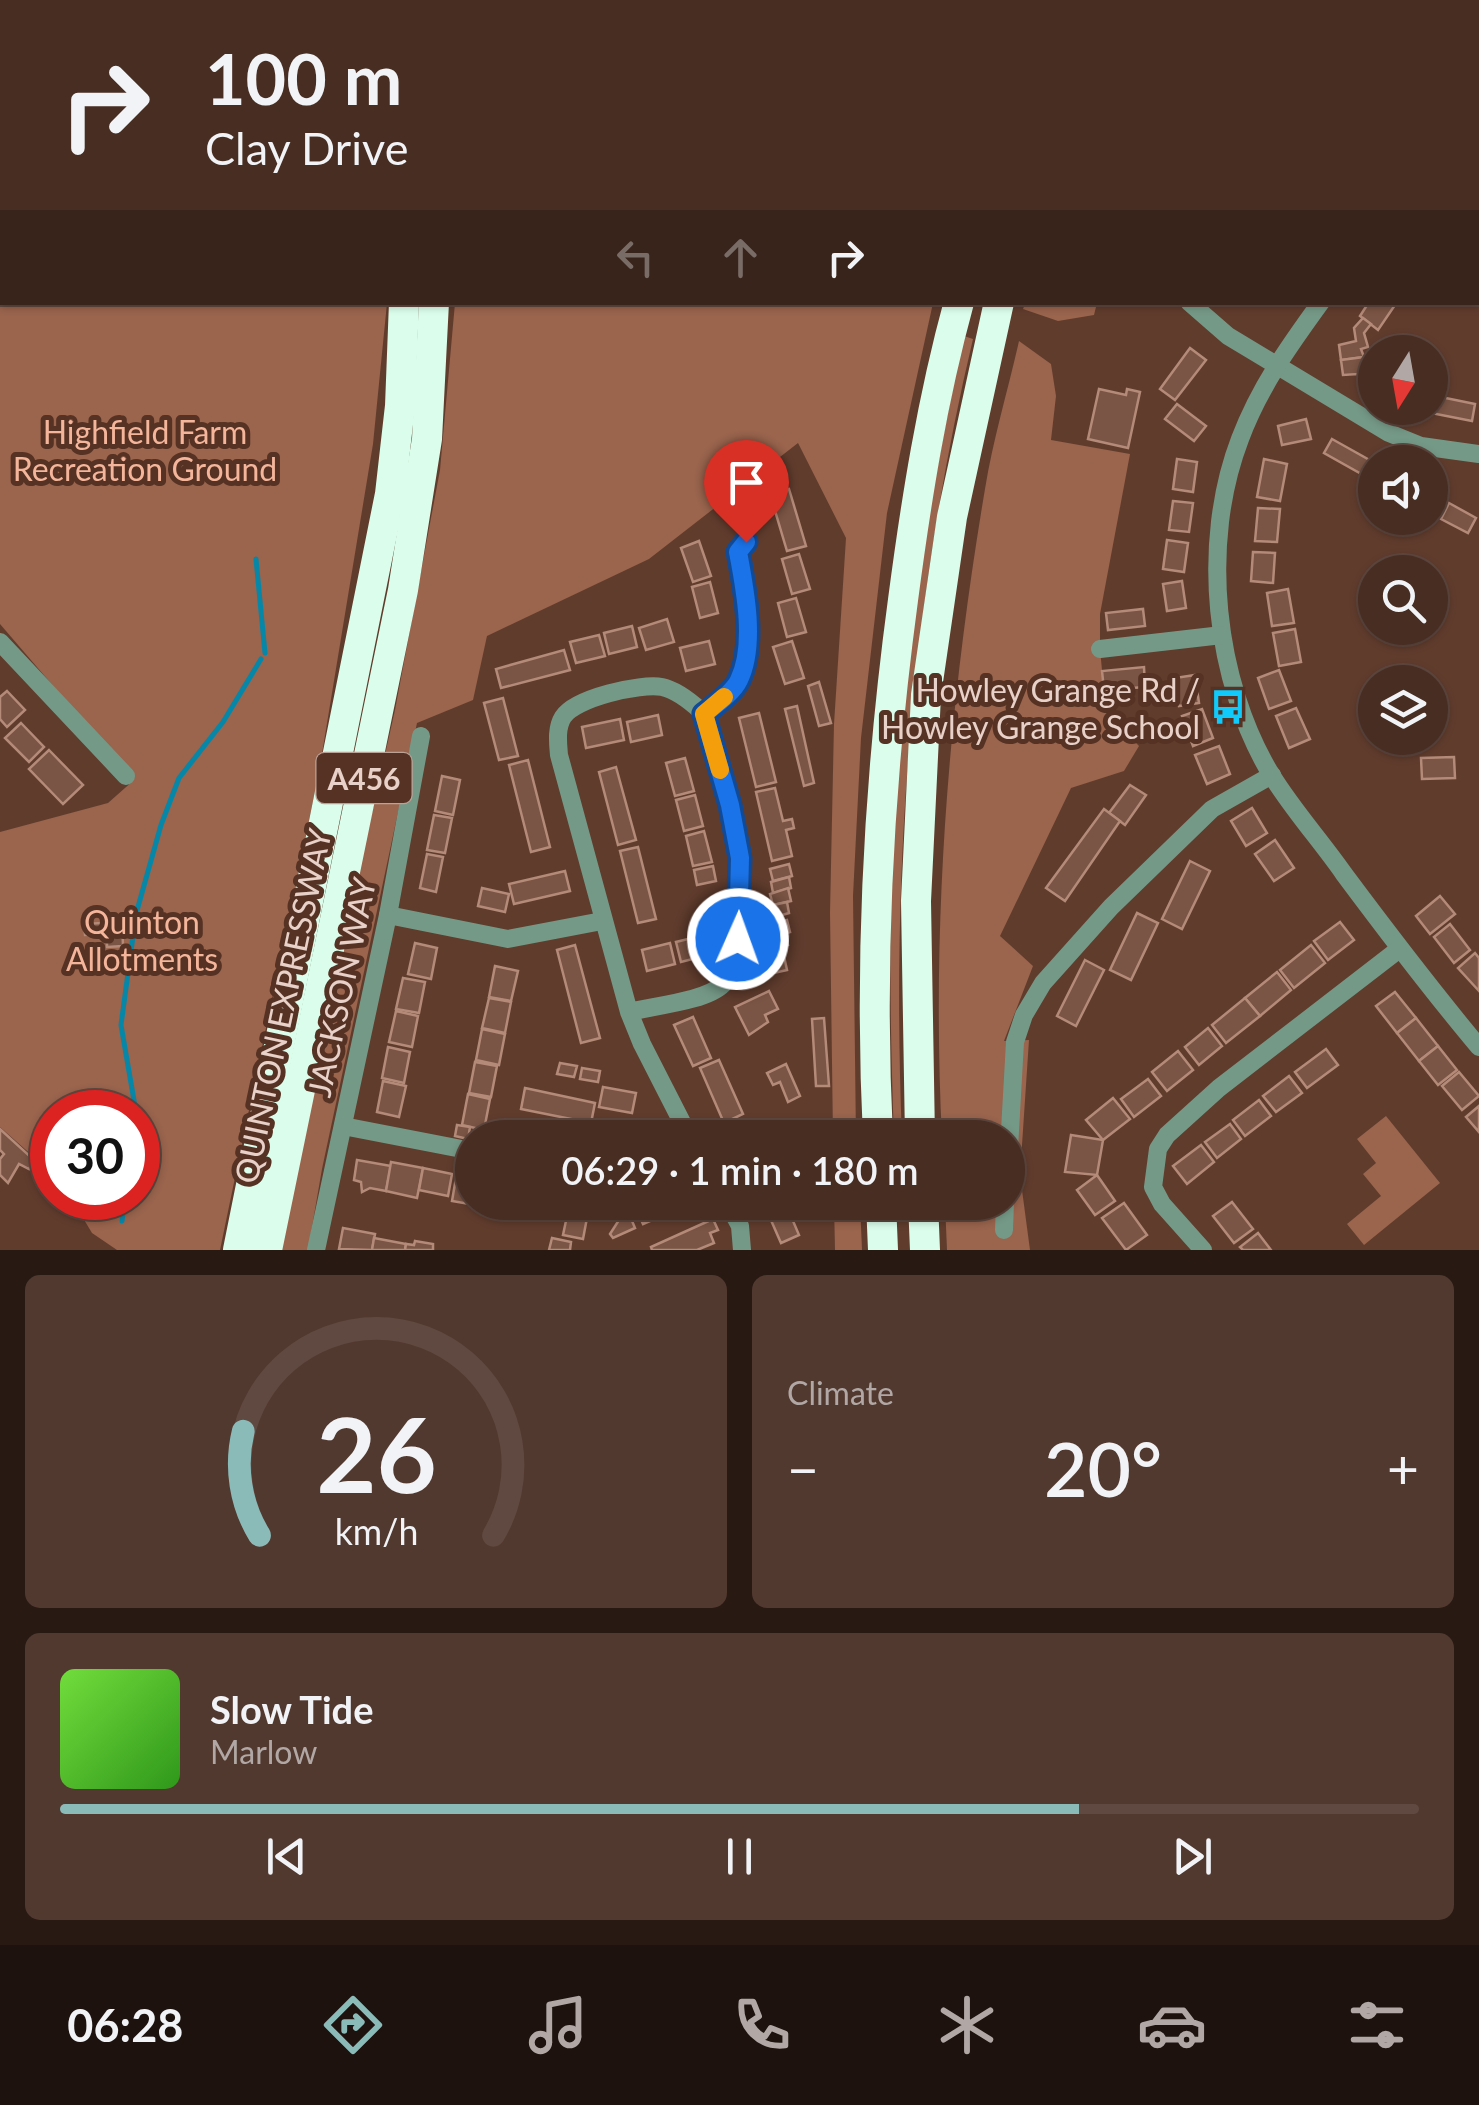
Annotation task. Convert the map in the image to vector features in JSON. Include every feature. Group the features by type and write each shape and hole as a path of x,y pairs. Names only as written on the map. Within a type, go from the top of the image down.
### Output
{"highway":[{"name":"QUINTON EXPRESSWAY","path":"238,1250 390,494 400,406 404,305"},
{"name":"QUINTON EXPRESSWAY","path":"267,1250 402,590 426,439 434,305"},
{"path":"878,1120 876,900 888,708 914,514 958,305"},
{"path":"920,1120 916,901 926,695 952,517 998,305"},
{"path":"882,1220 883,1250"},
{"path":"924,1220 925,1250"}],"street":[{"path":"1192,305 1228,336 1388,433 1421,446 1479,454"},
{"path":"1319,305 1276,365 1248,420 1230,474 1219,537 1222,635 1235,691 1272,775 1398,950 1479,1048"},
{"path":"704,714 738,683 745,660 748,602 738,552 746,542"},
{"path":"1100,649 1222,635"},
{"path":"0,642 126,776"},
{"path":"629,1012 705,995 720,987 730,974 738,939 740,858 730,805 704,714 682,696 661,687 630,689 580,702 563,716 558,755 629,1012 681,1120"},
{"name":"JACKSON WAY","path":"316,1250 388,914 421,736"},
{"path":"1010,1120 1014,1042 1044,982 1112,907 1212,809 1272,775"},
{"path":"388,914 508,940 602,922"},
{"path":"1203,1250 1162,1204 1153,1187 1158,1149 1166,1135 1218,1088 1398,950"},
{"path":"343,1126 455,1148"},
{"path":"737,1220 742,1250"},
{"path":"1004,1230 1005,1220"}],"green space":[{"path":"0,305 387,305 373,444 319,772 220,1250 117,1250 92,1233 84,1220 160,1220 160,1090 30,1090 30,1154 0,1127 0,832 108,803 134,780 0,624"},
{"path":"455,305 933,305 887,513 861,738 853,896 856,1120 833,1120 830,913 834,724 846,538 798,443 649,559 487,636 473,700 417,723 308,1250 274,1250 395,710 440,470"},
{"path":"1025,305 1096,305 1094,315 1058,321 1023,309"},
{"path":"964,336 973,339 934,536 910,735 900,936 901,1120 893,1120 891,925 897,765 907,664 936,476"},
{"path":"1019,341 1051,364 1056,396 1051,440 1130,454 1100,614 1100,649 1106,712 1139,746 1124,771 1071,788 1000,936 1033,966 1004,1041 1029,1040 1024,1120 941,1120 939,975 946,812 962,650 988,470"},
{"path":"1386,1116 1440,1183 1364,1245 1347,1224 1381,1196 1363,1174 1376,1163 1357,1139"},
{"path":"1025,1212 1030,1250 947,1250 946,1220 1025,1220"},
{"path":"834,1220 861,1220 862,1250 835,1250"}],"building":[{"path":"1367,305 1395,305 1378,330 1360,316"},
{"path":"1363,318 1371,324 1365,335 1358,335 1358,358 1341,360 1339,345 1356,341 1354,328"},
{"path":"1190,348 1206,360 1175,400 1160,389"},
{"path":"1358,358 1358,374 1343,375 1341,360"},
{"path":"1099,389 1126,395 1127,389 1140,392 1128,448 1088,439"},
{"path":"1448,398 1475,404 1472,421 1448,416"},
{"path":"1177,404 1206,426 1194,441 1165,419"},
{"path":"1306,419 1311,439 1282,445 1278,426"},
{"path":"1332,439 1358,454 1358,472 1324,453"},
{"path":"1177,459 1197,462 1193,492 1173,489"},
{"path":"1264,459 1287,464 1280,501 1257,497"},
{"path":"789,489 806,546 787,551 770,494"},
{"path":"1173,501 1193,503 1189,532 1169,530"},
{"path":"1448,505 1476,518 1468,533 1448,523"},
{"path":"1258,508 1280,509 1277,542 1255,541"},
{"path":"1167,540 1188,543 1184,572 1163,569"},
{"path":"699,541 711,576 693,582 681,548"},
{"path":"1253,552 1275,553 1273,583 1251,581"},
{"path":"799,554 810,589 792,594 782,559"},
{"path":"1182,581 1186,608 1167,611 1163,584"},
{"path":"710,582 718,613 700,618 692,587"},
{"path":"1288,589 1294,623 1272,626 1267,593"},
{"path":"796,598 806,632 787,637 778,603"},
{"path":"1143,609 1145,626 1108,630 1106,613"},
{"path":"667,619 674,642 646,650 639,628"},
{"path":"632,626 637,647 609,654 604,633"},
{"path":"1295,629 1301,662 1279,666 1273,633"},
{"path":"599,635 605,656 576,663 570,642"},
{"path":"709,641 715,664 686,671 680,648"},
{"path":"792,641 804,678 785,684 773,647"},
{"path":"564,650 570,670 501,688 496,669"},
{"path":"1144,667 1145,687 1104,690 1102,671"},
{"path":"1279,670 1291,701 1269,709 1258,678"},
{"path":"1195,675 1199,703 1179,706 1175,678"},
{"path":"819,682 831,723 819,726 808,686"},
{"path":"7,691 25,710 7,727 0,719 0,697"},
{"path":"503,698 518,756 499,760 484,703"},
{"path":"797,706 814,783 804,786 785,709"},
{"path":"1296,708 1310,739 1289,748 1276,716"},
{"path":"1202,709 1213,738 1193,746 1182,716"},
{"path":"759,713 776,782 756,787 739,718"},
{"path":"658,715 662,735 631,742 627,722"},
{"path":"620,719 624,740 586,748 582,727"},
{"path":"21,723 44,747 29,762 5,738"},
{"path":"1219,746 1230,774 1207,784 1195,755"},
{"path":"49,750 83,785 63,804 29,769"},
{"path":"1454,757 1455,778 1422,779 1421,758"},
{"path":"685,758 694,791 675,796 666,763"},
{"path":"528,760 550,847 531,852 509,765"},
{"path":"616,767 636,840 618,845 599,772"},
{"path":"442,776 460,780 453,815 435,811"},
{"path":"1130,785 1146,795 1125,825 1109,813"},
{"path":"775,788 783,821 792,819 794,828 786,830 792,856 772,861 756,792"},
{"path":"695,795 703,826 684,831 676,800"},
{"path":"1252,808 1267,833 1246,846 1231,821"},
{"path":"1104,809 1120,821 1065,901 1046,888"},
{"path":"434,815 452,818 445,853 427,850"},
{"path":"704,831 712,862 693,866 686,836"},
{"path":"1275,840 1294,868 1274,881 1255,854"},
{"path":"638,847 656,919 638,923 620,851"},
{"path":"427,854 443,857 436,892 420,888"},
{"path":"1190,861 1210,871 1182,929 1162,919"},
{"path":"789,864 792,876 773,881 770,869"},
{"path":"713,866 716,881 697,885 694,870"},
{"path":"565,871 570,891 514,904 509,884"},
{"path":"789,877 791,888 773,893 771,882"},
{"path":"482,888 509,894 505,912 478,906"},
{"path":"788,888 791,901 773,905 770,894"},
{"path":"1440,896 1455,914 1430,934 1416,916"},
{"path":"787,902 789,913 772,918 769,906"},
{"path":"1137,913 1158,923 1131,980 1110,970"},
{"path":"787,920 790,932 771,937 768,924"},
{"path":"122,922 123,946 107,947 107,934 85,935 84,924"},
{"path":"1340,922 1354,940 1328,960 1314,941"},
{"path":"1450,924 1470,950 1454,963 1434,937"},
{"path":"785,934 788,945 770,950 767,938"},
{"path":"704,935 708,955 681,962 676,942"},
{"path":"415,943 437,948 431,979 408,974"},
{"path":"670,943 675,964 647,971 642,950"},
{"path":"575,945 600,1038 581,1043 557,950"},
{"path":"1311,945 1325,963 1294,988 1280,970"},
{"path":"782,947 787,970 769,974 763,951"},
{"path":"1475,953 1479,958 1479,991 1458,968"},
{"path":"1085,960 1104,970 1076,1026 1057,1016"},
{"path":"495,966 518,971 511,1001 489,997"},
{"path":"1277,972 1291,990 1260,1016 1245,998"},
{"path":"403,978 425,982 419,1013 396,1009"},
{"path":"769,991 778,1009 765,1015 768,1022 749,1035 735,1007"},
{"path":"1395,992 1416,1018 1397,1033 1376,1006"},
{"path":"489,998 511,1002 505,1033 482,1028"},
{"path":"1245,998 1260,1016 1226,1043 1212,1025"},
{"path":"396,1011 418,1016 412,1047 389,1042"},
{"path":"693,1017 711,1058 693,1066 674,1025"},
{"path":"824,1018 829,1086 816,1086 812,1019"},
{"path":"1416,1018 1438,1046 1419,1061 1397,1033"},
{"path":"1208,1028 1222,1046 1199,1065 1185,1047"},
{"path":"482,1029 505,1034 499,1065 476,1060"},
{"path":"1438,1046 1457,1070 1438,1085 1419,1061"},
{"path":"388,1047 410,1052 404,1083 382,1078"},
{"path":"1326,1049 1338,1065 1307,1088 1295,1072"},
{"path":"1178,1051 1193,1070 1167,1091 1152,1072"},
{"path":"719,1060 743,1114 723,1120 700,1068"},
{"path":"475,1062 497,1066 491,1097 469,1093"},
{"path":"560,1063 577,1066 574,1077 557,1074"},
{"path":"786,1064 800,1096 788,1102 780,1082 773,1085 767,1073"},
{"path":"582,1068 600,1071 598,1082 580,1079"},
{"path":"1459,1072 1479,1096 1462,1110 1442,1086"},
{"path":"1289,1076 1302,1093 1276,1112 1263,1096"},
{"path":"1148,1079 1161,1096 1134,1117 1121,1099"},
{"path":"383,1081 406,1086 399,1117 377,1112"},
{"path":"603,1087 636,1093 632,1113 599,1107"},
{"path":"525,1088 595,1103 592,1120 521,1109"},
{"path":"468,1094 490,1099 486,1120 463,1120"},
{"path":"1113,1098 1130,1119 1103,1140 1086,1120"},
{"path":"1259,1100 1271,1116 1245,1136 1233,1120"},
{"path":"1479,1106 1479,1132 1466,1117"},
{"path":"1230,1124 1241,1139 1217,1158 1205,1142"},
{"path":"0,1129 30,1156 29,1169 19,1164 8,1183 0,1175 4,1154 0,1150"},
{"path":"1071,1135 1103,1140 1097,1175 1065,1172"},
{"path":"1201,1145 1214,1162 1187,1184 1173,1166"},
{"path":"357,1160 391,1166 386,1191 370,1188 362,1192 361,1182 354,1180"},
{"path":"391,1162 423,1168 417,1198 386,1191"},
{"path":"423,1168 452,1174 448,1196 419,1190"},
{"path":"1097,1175 1115,1201 1095,1215 1077,1190"},
{"path":"1232,1202 1253,1229 1234,1243 1213,1216"},
{"path":"1124,1203 1147,1235 1126,1250 1102,1218"},
{"path":"566,1220 587,1220 583,1239 563,1235"},
{"path":"619,1220 632,1220 635,1228 613,1238 610,1234"},
{"path":"711,1220 718,1230 710,1233 714,1243 697,1250 651,1247"},
{"path":"771,1220 793,1220 799,1235 781,1243"},
{"path":"343,1228 375,1234 372,1250 339,1249"},
{"path":"1258,1233 1271,1250 1240,1247"},
{"path":"374,1238 406,1244 405,1250 372,1250"},
{"path":"552,1238 571,1242 570,1250 549,1250"},
{"path":"415,1241 433,1244 433,1250 405,1250 406,1244 414,1245"}],"waterway":[{"path":"256,559 265,653"},
{"path":"132,1090 121,1025 136,914 161,825 179,778 223,722 261,659"}],"slow traffic":[{"path":"720,770 704,714 724,697"}],"place":[{"name":"Howley Grange Rd / Howley Grange School","path":"1228,707"}],"route":[{"path":"738,939 740,858 730,805 704,714 738,683 745,660 748,602 738,552 746,542"}],"park label":[{"name":"Highfield Farm Recreation Ground","path":"145,450"},
{"name":"Quinton Allotments","path":"142,940"}]}
